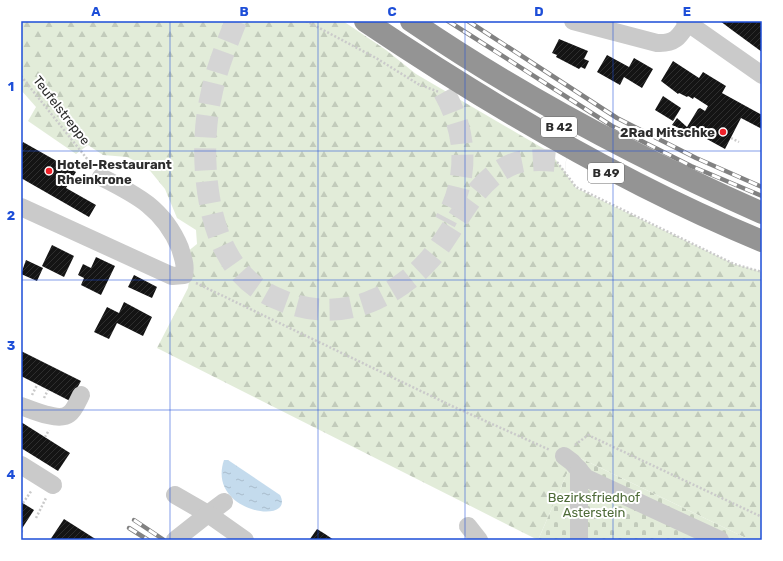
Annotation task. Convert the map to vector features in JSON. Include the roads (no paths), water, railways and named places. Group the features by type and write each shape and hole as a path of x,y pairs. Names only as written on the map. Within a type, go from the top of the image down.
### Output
{"highway":[{"name":"B 42","path":"366,21 412,52 527,123 646,187 716,221 762,241"},
{"name":"B 42","path":"385,21 467,73 585,142 684,193 762,227"},
{"path":"411,21 446,44 569,118 659,165 762,213"},
{"path":"412,52 443,92"},
{"name":"B 49","path":"561,161 596,170 646,187"}],"street":[{"path":"574,21 657,43 668,44 675,41 686,22 762,75"},
{"path":"21,207 172,276 184,275 184,258 166,222 150,205 136,195 101,177"},
{"path":"21,406 52,416 64,417 70,414 81,396"},
{"path":"564,456 579,469 586,478 720,540"},
{"path":"21,465 53,485"},
{"path":"578,540 579,469"},
{"path":"175,495 208,514 245,540"},
{"path":"175,540 224,502"},
{"path":"468,526 479,540"}],"water":[{"path":"224,460 228,460 280,495 281,505 275,510 265,512 251,509 238,503 227,492 222,478"}],"tunnel":[{"path":"236,21 216,77 208,114 205,156 209,199 220,238 228,255 238,270 258,288 283,301 306,308 330,310 365,304 391,292 417,272 429,260 439,248 476,193 499,171 519,162 533,160 566,162"},
{"path":"444,92 458,124 462,157 462,173 458,189 453,206 445,222"}],"railway":[{"path":"448,21 612,126 691,166 762,196"},
{"path":"468,21 617,118 696,158 762,187"},
{"path":"134,520 164,540"},
{"path":"129,528 148,540"}],"place":[{"name":"2Rad Mitschke","path":"723,132"},
{"name":"Hotel-Restaurant Rheinkrone","path":"49,171"}],"park label":[{"name":"Bezirksfriedhof Asterstein","path":"594,504"}]}
